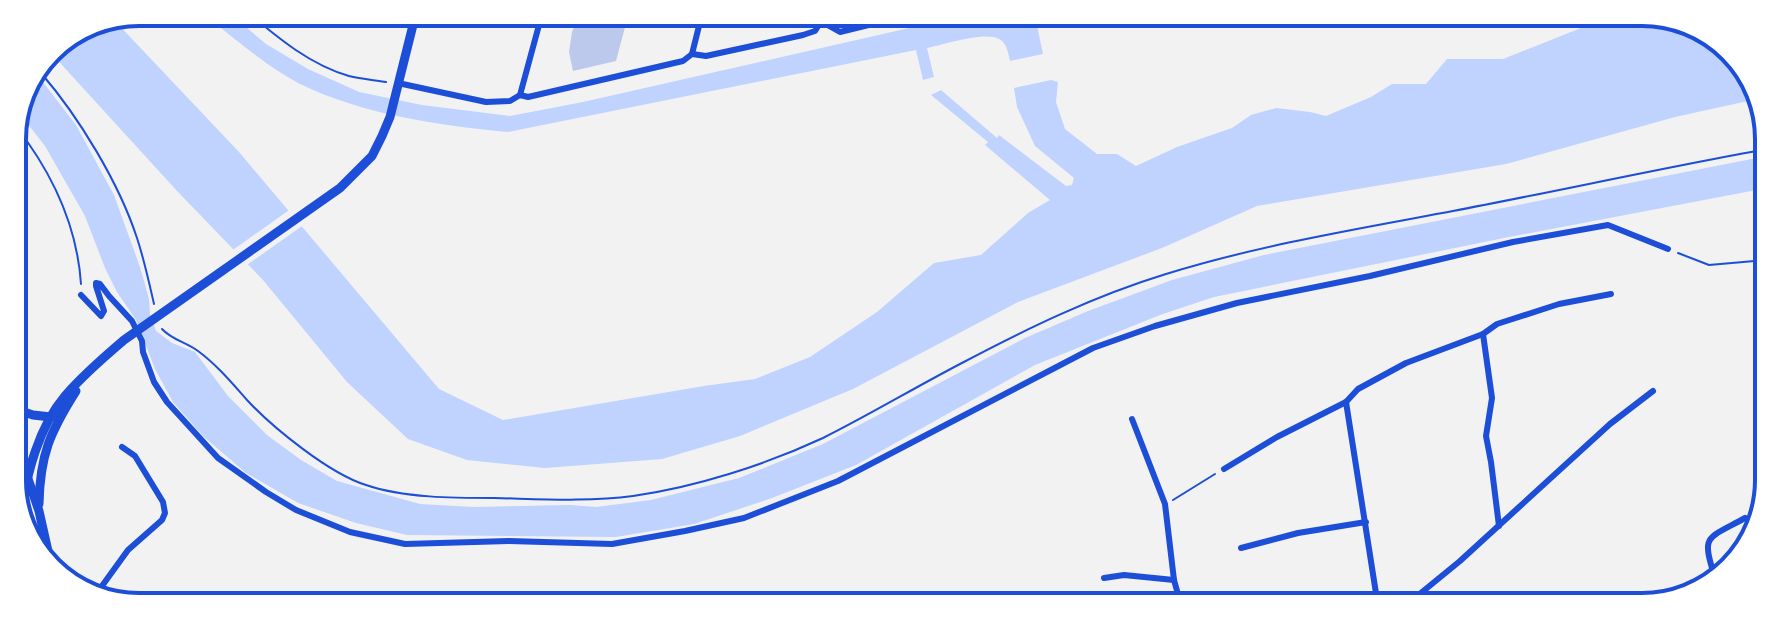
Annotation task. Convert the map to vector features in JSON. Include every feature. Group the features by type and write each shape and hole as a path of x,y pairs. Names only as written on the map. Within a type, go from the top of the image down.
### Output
{"main road":[{"path":"29,463 65,396 124,340 340,188 372,156 390,117 413,26"},
{"path":"39,511 40,470 47,444 57,421 85,377"},
{"path":"26,412 51,417"},
{"path":"26,451 29,463 27,489"},
{"path":"28,484 39,511 46,545"}],"street":[{"path":"397,88 486,102 510,101 520,95 539,26"},
{"path":"520,95 528,97 683,61 692,54 699,26"},
{"path":"692,54 706,56 803,35 815,31 818,26"},
{"path":"833,26 840,32 864,26"},
{"path":"81,295 103,315 96,286 96,283 100,284 132,321 142,341 154,382 167,402 218,458 296,510 350,532 405,544 509,541 612,544 685,531 757,513 838,481 1093,348 1224,306 1513,242 1608,225 1668,249"},
{"path":"1224,469 1277,437 1346,402 1358,389 1406,363 1483,334 1497,324 1559,304 1611,294"},
{"path":"1483,334 1492,398 1486,436 1499,526"},
{"path":"1421,593 1610,424 1653,391"},
{"path":"1346,402 1376,593"},
{"path":"1132,419 1165,504 1178,593"},
{"path":"102,586 128,550 162,520 165,513 163,502 135,456 122,447"},
{"path":"1712,569 1707,544 1712,536 1745,518"},
{"path":"1241,548 1298,533 1366,522"},
{"path":"1104,578 1124,575 1174,580"}],"path":[{"path":"264,26 317,62 348,76 397,88"},
{"path":"45,78 91,144 123,202 137,237 156,309"},
{"path":"26,141 63,203 75,240 81,295"},
{"path":"159,326 167,335 196,349 230,379 264,417 320,461 345,477 368,486 462,498 633,496 736,472 782,456 823,438 1042,322 1100,296 1165,274 1279,244 1755,151"},
{"path":"1668,249 1709,265 1755,261"},
{"path":"1165,504 1224,469"}],"water":[{"path":"219,26 245,26 266,44 308,69 359,92 422,105 510,116 918,26 1037,26 1043,54 1010,61 999,39 974,38 927,48 934,77 923,80 916,50 508,132 402,117 350,104 300,84"},
{"path":"1586,26 1656,27 1685,35 1711,49 1732,70 1748,101 1675,117 1506,164 1257,206 1162,248 1018,302 853,389 740,436 662,459 545,468 467,460 408,439 347,382 263,280 58,61 83,41 121,28 239,152 439,389 503,420 755,379 810,357 877,312 934,263 981,255 1028,213 1050,200 985,145 988,142 931,95 941,90 997,138 999,135 1066,186 1072,185 1074,178 1035,146 1017,107 1014,88 1051,80 1058,82 1056,102 1065,129 1097,154 1117,154 1136,166 1177,147 1232,128 1251,115 1276,108 1326,116 1371,97 1392,84 1426,84 1447,59 1503,59"},
{"path":"42,81 76,125 114,195 140,267 156,331 172,343 195,352 228,396 267,435 337,481 420,504 474,507 596,507 651,500 739,478 823,444 1025,338 1088,311 1172,280 1264,255 1755,158 1755,190 1214,297 1035,365 856,465 694,524 616,537 407,535 356,523 298,503 246,473 203,436 173,402 155,369 136,320 105,268 85,216 45,146 28,124"}],"pier":[{"path":"292,208 305,224 244,267 230,252"}],"building":[{"path":"574,26 625,27 616,61 573,71 569,52"}]}
